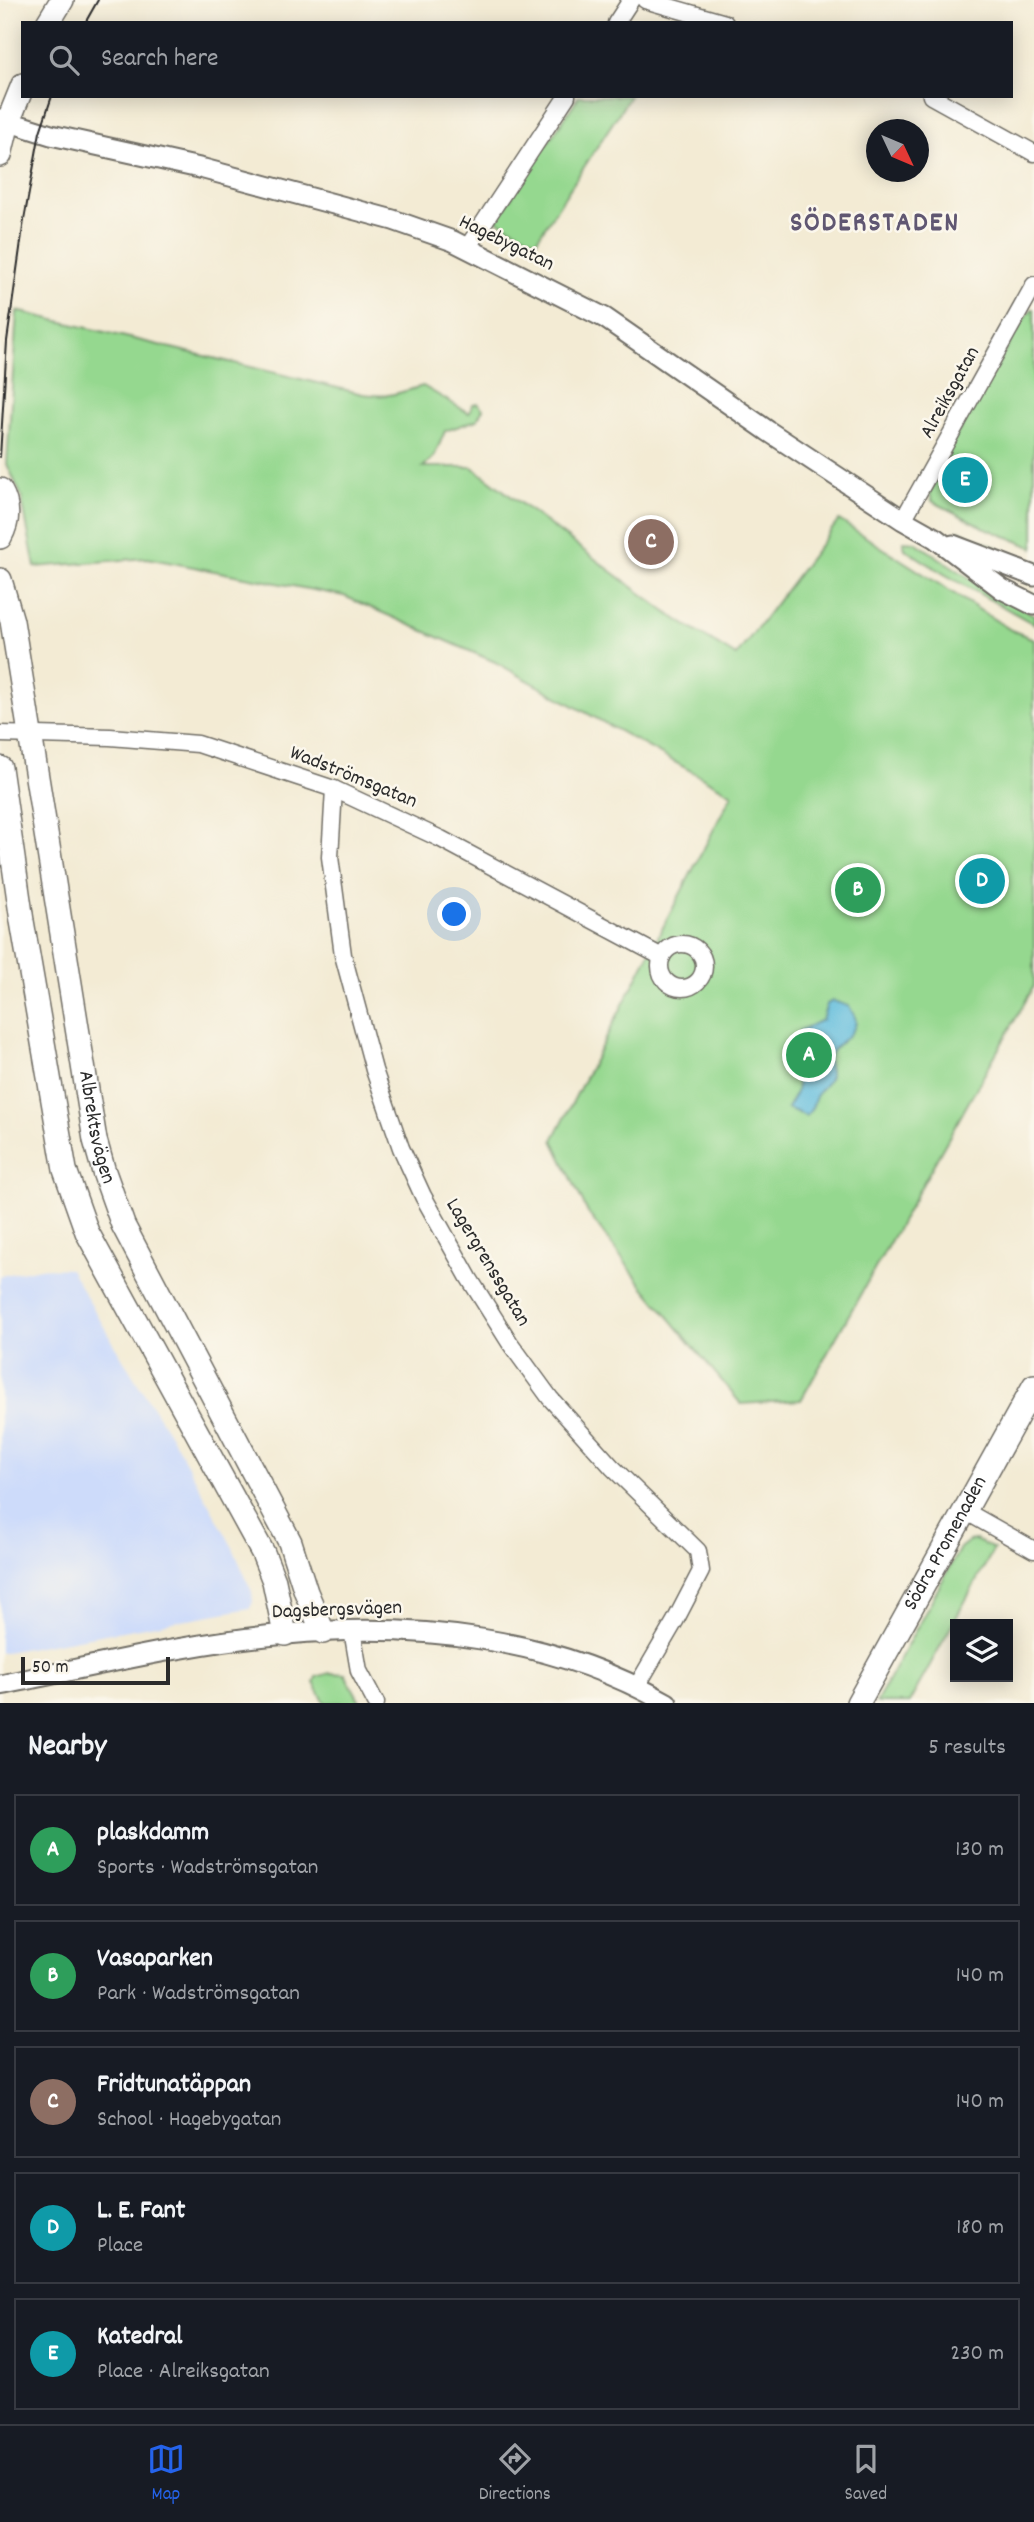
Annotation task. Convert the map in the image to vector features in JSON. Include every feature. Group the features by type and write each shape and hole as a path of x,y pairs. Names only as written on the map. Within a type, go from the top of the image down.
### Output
{"main road":[{"path":"49,21 62,0"},
{"path":"0,155 4,121 21,89"},
{"path":"0,490 8,516 0,537"},
{"name":"Albrektsvägen","path":"0,580 12,621 95,1140 104,1172 123,1225 290,1542 306,1592 323,1632"},
{"name":"Albrektsvägen","path":"0,768 22,921 65,1170 87,1232 263,1553 274,1581 285,1634"},
{"name":"Södra Promenaden","path":"858,1703 1034,1386"}],"street":[{"path":"617,21 631,0"},
{"path":"645,0 718,21"},
{"path":"467,248 566,98"},
{"path":"935,98 1034,153"},
{"name":"Hagebygatan","path":"4,121 100,147 205,169 373,214 467,248 605,318 768,431 903,520 935,538 1002,589 1034,605"},
{"name":"Alreiksgatan","path":"903,520 1034,285"},
{"name":"Hagebygatan","path":"935,538 1034,576"},
{"name":"Wadströmsgatan","path":"0,734 198,744 334,789 453,845 662,957"},
{"name":"Lagergrenssgatan","path":"334,789 330,857 343,955 374,1070 401,1148 423,1196 469,1278 510,1343 550,1398 612,1467 698,1551 701,1571 637,1686"},
{"path":"965,1511 1034,1550"},
{"path":"352,1630 359,1671 376,1703"},
{"name":"Dagsbergsvägen","path":"0,1685 149,1654 285,1634 352,1630 419,1632 519,1646 592,1667 637,1686 667,1703"}],"shaded area":[{"path":"40,1268 70,1269 176,1444 233,1548 252,1592 253,1602 250,1608 0,1653 0,1276"}],"green space":[{"path":"578,98 629,98 536,241 496,220"},
{"path":"1032,309 1034,548 983,527 932,501 930,493 949,448"},
{"path":"17,311 363,394 387,395 423,386 469,413 473,404 478,403 483,409 477,420 445,431 434,457 423,467 472,467 670,615 736,656 839,520 1011,630 1034,639 1034,986 801,1400 741,1404 642,1285 588,1213 553,1140 732,794 495,662 344,596 147,558 35,567 21,495 7,464"},
{"path":"958,530 1034,564 1034,569 976,543"},
{"path":"903,541 915,542 968,577 1034,615 1034,624 944,574 905,549"},
{"path":"975,1540 994,1549 955,1619 950,1619 950,1629 909,1703 876,1703 960,1548"},
{"path":"330,1673 345,1674 361,1703 325,1703 314,1683 316,1677"}],"water":[{"path":"833,1001 849,1006 856,1023 850,1034 830,1054 829,1078 806,1116 787,1108 796,1093 798,1079 789,1059 790,1052 799,1031 822,1020 827,1004"}],"tram line":[{"path":"86,21 98,0"},
{"path":"0,457 7,341 24,220 40,132 51,98"}],"place":[{"name":"Katedral","path":"965,480"},
{"name":"Fridtunatäppan","path":"651,542"},
{"name":"L. E. Fant","path":"982,881"},
{"name":"Vasaparken","path":"858,890"},
{"name":"plaskdamm","path":"809,1055"}],"district":[{"name":"SÖDERSTADEN","path":"875,225"}]}
